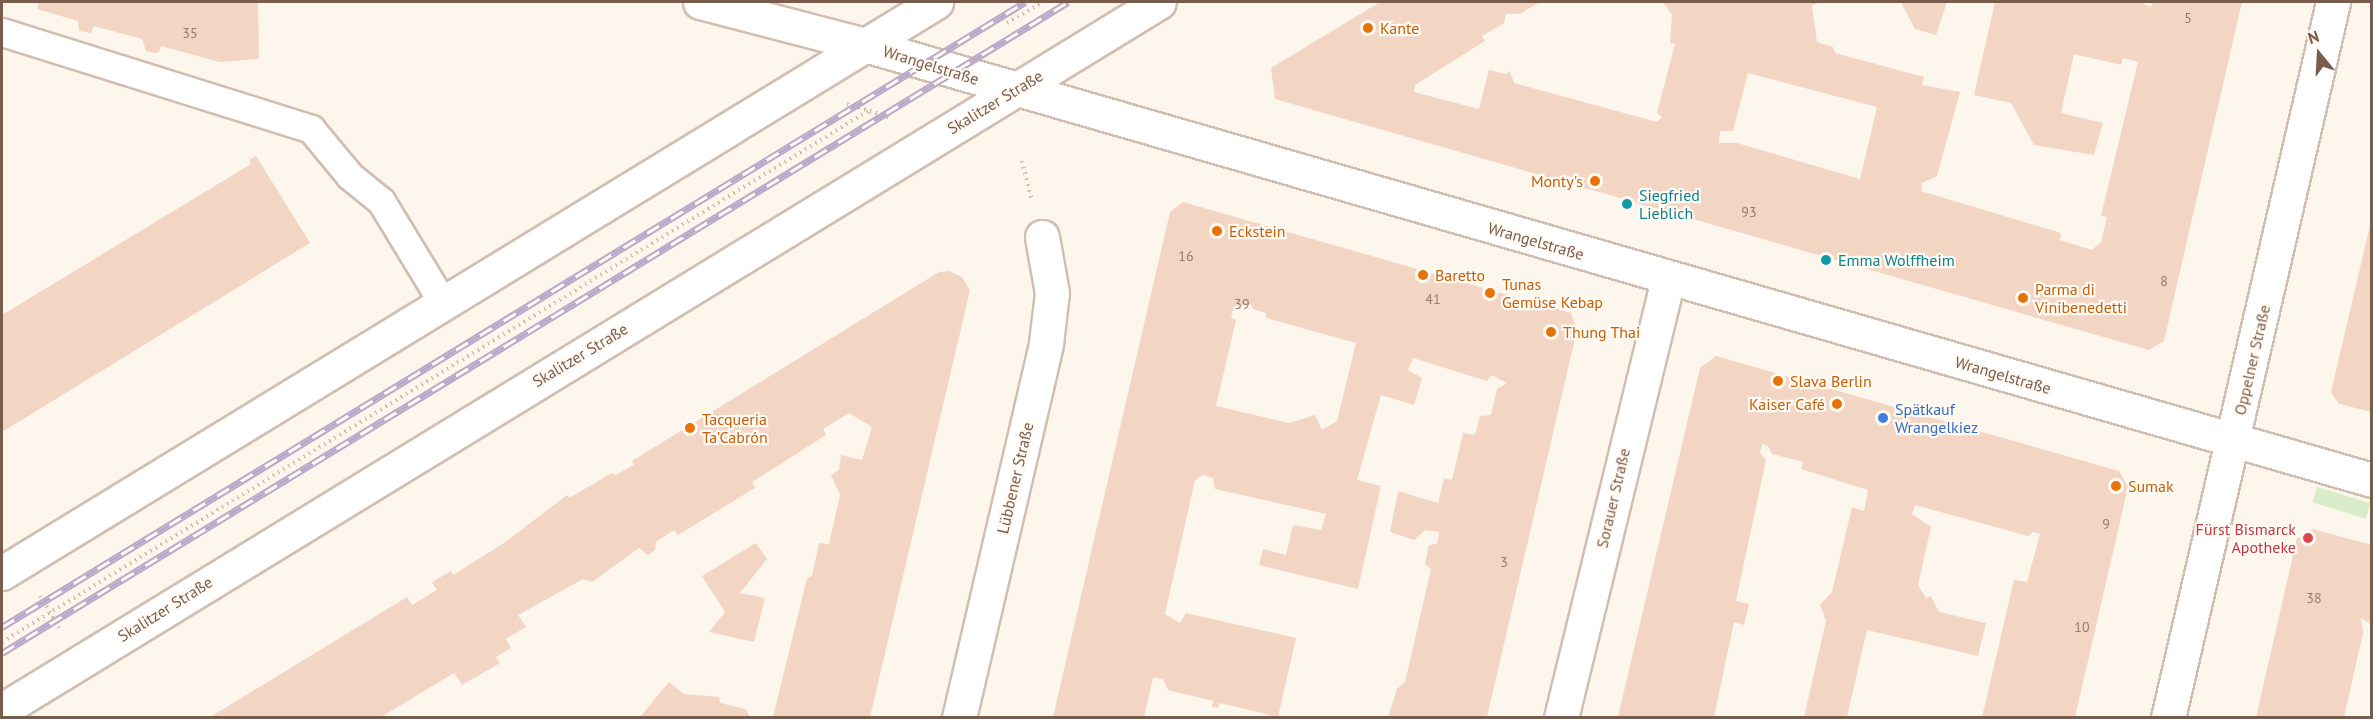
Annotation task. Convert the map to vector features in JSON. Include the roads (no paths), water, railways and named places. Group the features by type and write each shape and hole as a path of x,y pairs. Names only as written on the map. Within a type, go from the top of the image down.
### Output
{"street":[{"name":"Wrangelstraße","path":"700,2 865,45 1668,280 2372,480"},
{"path":"2,573 936,2"},
{"name":"Skalitzer Straße","path":"2,710 1159,2"},
{"name":"Oppelner Straße","path":"2168,717 2333,2"},
{"name":"Lübbener Straße","path":"959,717 1046,343 1052,293 1042,237"},
{"name":"Sorauer Straße","path":"1561,717 1668,280"}],"lane":[{"path":"2,32 311,129 350,176 381,201 443,303"}],"railway":[{"path":"2,627 1025,2"},
{"path":"2,653 1068,2"}],"place":[{"name":"Kante","path":"1368,28"},
{"name":"Monty's","path":"1595,181"},
{"name":"Siegfried Lieblich","path":"1627,204"},
{"name":"Eckstein","path":"1217,231"},
{"name":"Emma Wolffheim","path":"1826,260"},
{"name":"Baretto","path":"1423,275"},
{"name":"Tunas Gemüse Kebap","path":"1490,293"},
{"name":"Parma di Vinibenedetti","path":"2023,298"},
{"name":"Thung Thai","path":"1551,332"},
{"name":"Slava Berlin","path":"1778,381"},
{"name":"Kaiser Café","path":"1837,404"},
{"name":"Spätkauf Wrangelkiez","path":"1883,418"},
{"name":"Tacqueria Ta’Cabrón","path":"690,428"},
{"name":"Sumak","path":"2116,486"},
{"name":"Fürst Bismarck Apotheke","path":"2308,538"}]}
